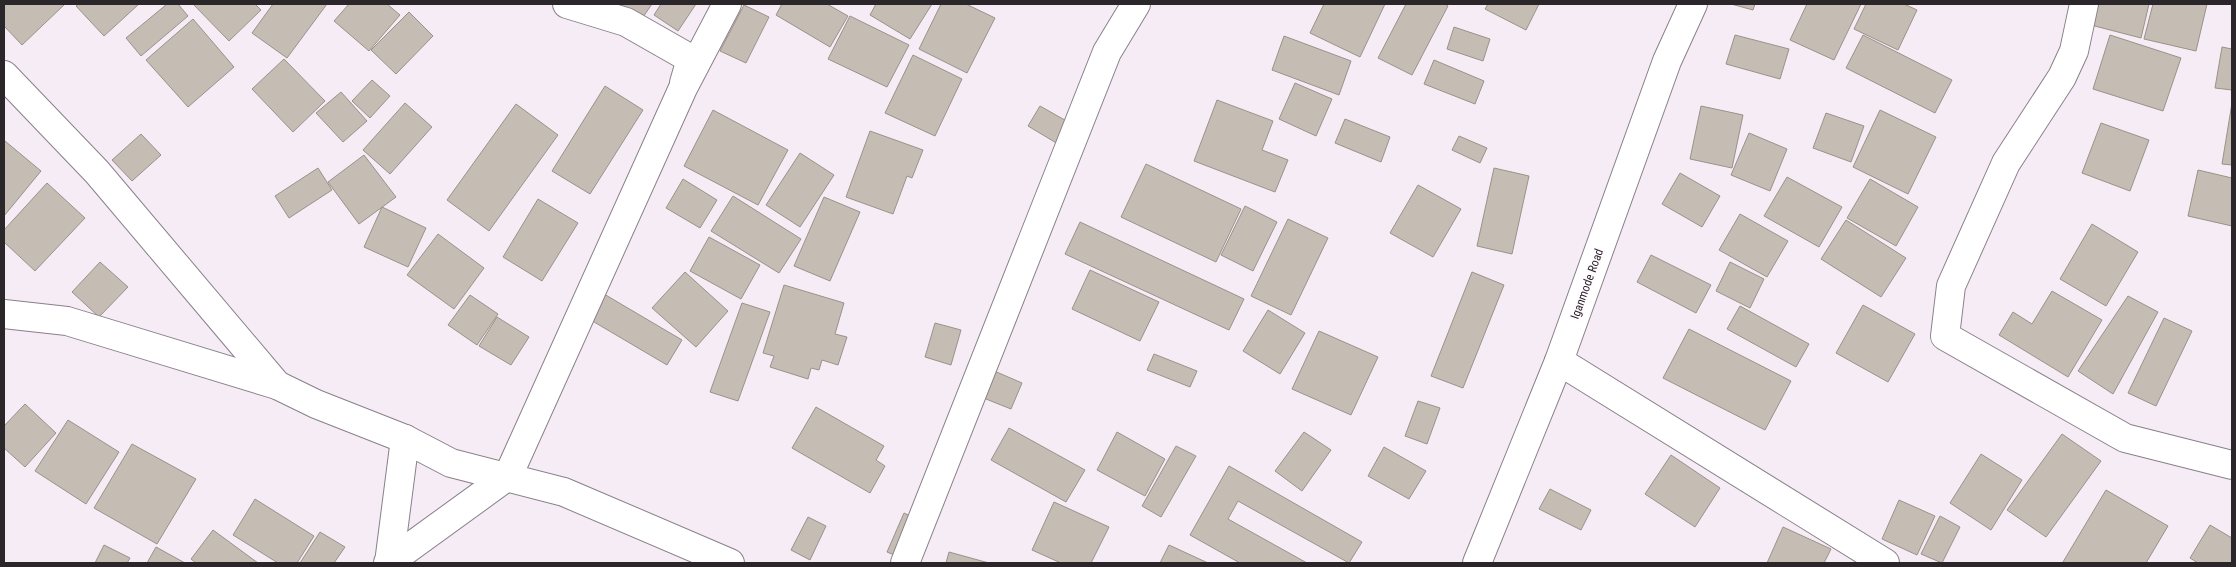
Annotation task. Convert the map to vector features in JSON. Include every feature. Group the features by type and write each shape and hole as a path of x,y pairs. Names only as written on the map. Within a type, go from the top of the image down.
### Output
{"street":[{"path":"567,4 626,22 691,59 683,88"},
{"path":"388,563 508,476 683,88 727,4"},
{"path":"905,563 1108,52 1136,4"},
{"name":"Iganmode Road","path":"1477,563 1559,361 1667,61 1693,4"},
{"path":"2084,4 2074,51 2062,77 2006,163 1951,286 1945,336 2125,438 2232,465"},
{"path":"4,74 97,172 277,384"},
{"path":"4,314 67,321 277,384 332,411 405,439 451,463 508,476 564,492 730,563"},
{"path":"1559,361 1885,563"},
{"path":"388,563 405,439"}],"building":[{"path":"4,4 65,4 22,45 4,26"},
{"path":"79,4 139,4 104,36 76,6"},
{"path":"167,4 178,4 188,16 141,56 126,38"},
{"path":"193,4 255,4 261,10 229,41"},
{"path":"273,4 327,4 287,58 252,33"},
{"path":"349,4 387,4 400,15 369,51 334,21"},
{"path":"616,4 652,4 641,20"},
{"path":"661,4 696,4 678,31 654,15"},
{"path":"782,4 827,4 848,16 830,47 776,15"},
{"path":"876,4 932,4 910,39 870,15"},
{"path":"941,4 966,4 995,18 967,73 919,49"},
{"path":"1324,4 1385,4 1360,57 1310,33"},
{"path":"1406,4 1445,4 1448,6 1412,75 1378,58"},
{"path":"1488,4 1539,4 1526,30 1485,9"},
{"path":"1731,4 1755,4 1753,10"},
{"path":"1807,4 1861,4 1834,60 1790,40"},
{"path":"1866,4 1904,4 1917,10 1898,50 1854,29"},
{"path":"2092,4 2149,4 2141,38 2087,24"},
{"path":"2153,4 2207,4 2196,51 2144,39"},
{"path":"744,5 769,17 746,63 720,51"},
{"path":"409,12 433,36 396,74 371,50"},
{"path":"850,16 909,45 887,87 828,59"},
{"path":"193,19 234,67 188,107 146,60"},
{"path":"1454,27 1490,39 1483,61 1447,49"},
{"path":"1735,35 1789,49 1780,79 1726,64"},
{"path":"1863,35 1952,80 1935,113 1846,68"},
{"path":"2110,35 2181,58 2163,111 2093,89"},
{"path":"1284,36 1351,61 1339,95 1272,70"},
{"path":"2222,47 2232,49 2232,90 2215,88"},
{"path":"913,55 962,79 935,136 885,113"},
{"path":"284,59 325,101 293,132 252,89"},
{"path":"1434,60 1484,81 1475,104 1424,84"},
{"path":"372,80 390,96 370,118 352,101"},
{"path":"1295,83 1332,99 1316,136 1279,119"},
{"path":"605,86 643,110 590,194 552,171"},
{"path":"341,92 367,121 343,142 316,113"},
{"path":"1217,100 1273,121 1262,150 1288,160 1275,192 1194,161"},
{"path":"405,103 432,127 390,174 363,150"},
{"path":"2232,103 2232,165 2222,164"},
{"path":"516,104 558,135 489,231 447,200"},
{"path":"1040,106 1070,123 1058,144 1028,126"},
{"path":"1701,106 1743,115 1732,168 1690,159"},
{"path":"713,110 788,150 758,205 684,166"},
{"path":"1880,110 1936,137 1908,194 1853,167"},
{"path":"1826,113 1864,126 1851,162 1813,148"},
{"path":"1345,119 1390,137 1381,162 1335,143"},
{"path":"2101,123 2149,140 2130,191 2082,173"},
{"path":"870,131 923,150 912,178 907,176 893,214 846,197"},
{"path":"1749,133 1787,149 1770,191 1731,175"},
{"path":"141,134 161,155 132,181 112,160"},
{"path":"1459,136 1487,148 1480,163 1452,150"},
{"path":"5,141 41,171 4,216 4,143"},
{"path":"800,153 834,175 800,227 766,205"},
{"path":"364,155 396,197 359,224 328,182"},
{"path":"1146,164 1241,209 1216,262 1121,217"},
{"path":"318,168 332,190 289,218 275,196"},
{"path":"1494,168 1529,176 1512,254 1477,246"},
{"path":"2198,170 2232,178 2232,226 2188,216"},
{"path":"1680,173 1720,196 1702,227 1662,204"},
{"path":"1787,177 1842,207 1819,247 1764,216"},
{"path":"683,179 717,200 700,228 666,208"},
{"path":"1870,179 1918,207 1896,246 1847,218"},
{"path":"47,183 85,218 35,271 4,242 4,230"},
{"path":"1418,185 1461,209 1433,257 1390,233"},
{"path":"733,196 801,239 779,273 711,231"},
{"path":"824,197 860,212 830,281 794,266"},
{"path":"538,199 578,223 542,281 503,257"},
{"path":"1245,206 1277,222 1253,271 1221,255"},
{"path":"382,207 426,228 408,267 364,247"},
{"path":"1740,214 1788,241 1767,277 1719,250"},
{"path":"1288,219 1328,238 1291,315 1251,296"},
{"path":"1846,220 1906,258 1881,297 1821,259"},
{"path":"1080,222 1244,299 1229,330 1065,254"},
{"path":"2092,224 2138,252 2106,306 2060,279"},
{"path":"438,234 484,268 454,309 407,275"},
{"path":"709,237 760,265 741,299 690,271"},
{"path":"1651,255 1711,285 1696,313 1637,282"},
{"path":"100,262 128,287 99,317 72,292"},
{"path":"1730,262 1764,279 1750,308 1716,291"},
{"path":"1090,270 1159,302 1140,341 1072,309"},
{"path":"685,272 728,311 696,347 652,308"},
{"path":"1472,272 1504,285 1463,388 1431,376"},
{"path":"784,285 844,303 835,334 847,337 838,365 822,360 819,370 811,368 808,379 770,367 774,356 763,353"},
{"path":"2052,291 2102,320 2068,377 1999,335 2013,312 2032,324"},
{"path":"604,294 682,340 667,365 589,319"},
{"path":"470,295 498,314 477,345 448,325"},
{"path":"2128,296 2158,312 2113,394 2078,371"},
{"path":"742,303 770,312 738,401 710,392"},
{"path":"1863,305 1915,334 1888,382 1836,353"},
{"path":"1740,306 1809,344 1796,367 1727,329"},
{"path":"1268,310 1305,333 1280,374 1243,351"},
{"path":"497,317 529,337 511,365 479,346"},
{"path":"2164,318 2192,331 2156,406 2128,393"},
{"path":"935,323 961,330 951,365 925,357"},
{"path":"1689,329 1791,381 1765,430 1663,378"},
{"path":"1319,331 1378,357 1351,415 1292,389"},
{"path":"1154,354 1197,371 1190,387 1147,370"},
{"path":"992,370 1022,383 1011,409 981,397"},
{"path":"1418,401 1440,408 1427,444 1405,436"},
{"path":"25,404 56,433 25,467 4,448 4,426"},
{"path":"816,407 884,446 876,460 885,466 870,493 792,448"},
{"path":"68,420 119,452 86,504 35,471"},
{"path":"1009,428 1085,470 1066,502 991,460"},
{"path":"1117,432 1165,459 1145,496 1097,470"},
{"path":"1304,432 1331,450 1302,491 1275,471"},
{"path":"2062,434 2101,461 2046,537 2007,510"},
{"path":"132,444 196,479 157,544 94,508"},
{"path":"1176,446 1196,456 1161,517 1142,506"},
{"path":"1384,447 1426,471 1409,499 1368,476"},
{"path":"1981,454 2022,480 1991,530 1950,503"},
{"path":"1671,455 1720,488 1695,527 1645,494"},
{"path":"1229,466 1362,542 1349,563 1238,501 1228,519 1307,563 1240,563 1190,535"},
{"path":"1550,489 1591,510 1581,530 1539,509"},
{"path":"2106,490 2168,526 2146,563 2063,562"},
{"path":"255,499 314,536 297,563 278,563 233,535"},
{"path":"1899,500 1935,516 1917,555 1882,539"},
{"path":"1054,502 1109,527 1091,563 1061,563 1032,550"},
{"path":"904,513 921,521 904,559 887,552"},
{"path":"1940,516 1960,527 1942,563 1921,554"},
{"path":"808,517 826,526 810,560 791,550"},
{"path":"2210,525 2232,538 2232,563 2198,563 2190,558"},
{"path":"1783,527 1831,549 1824,563 1767,563"},
{"path":"213,530 258,563 196,563 191,559"},
{"path":"320,532 345,547 334,563 300,563"},
{"path":"104,545 130,558 127,563 95,563"},
{"path":"1169,545 1208,563 1160,563"},
{"path":"156,547 185,563 147,563"},
{"path":"949,552 989,563 946,563"}]}
